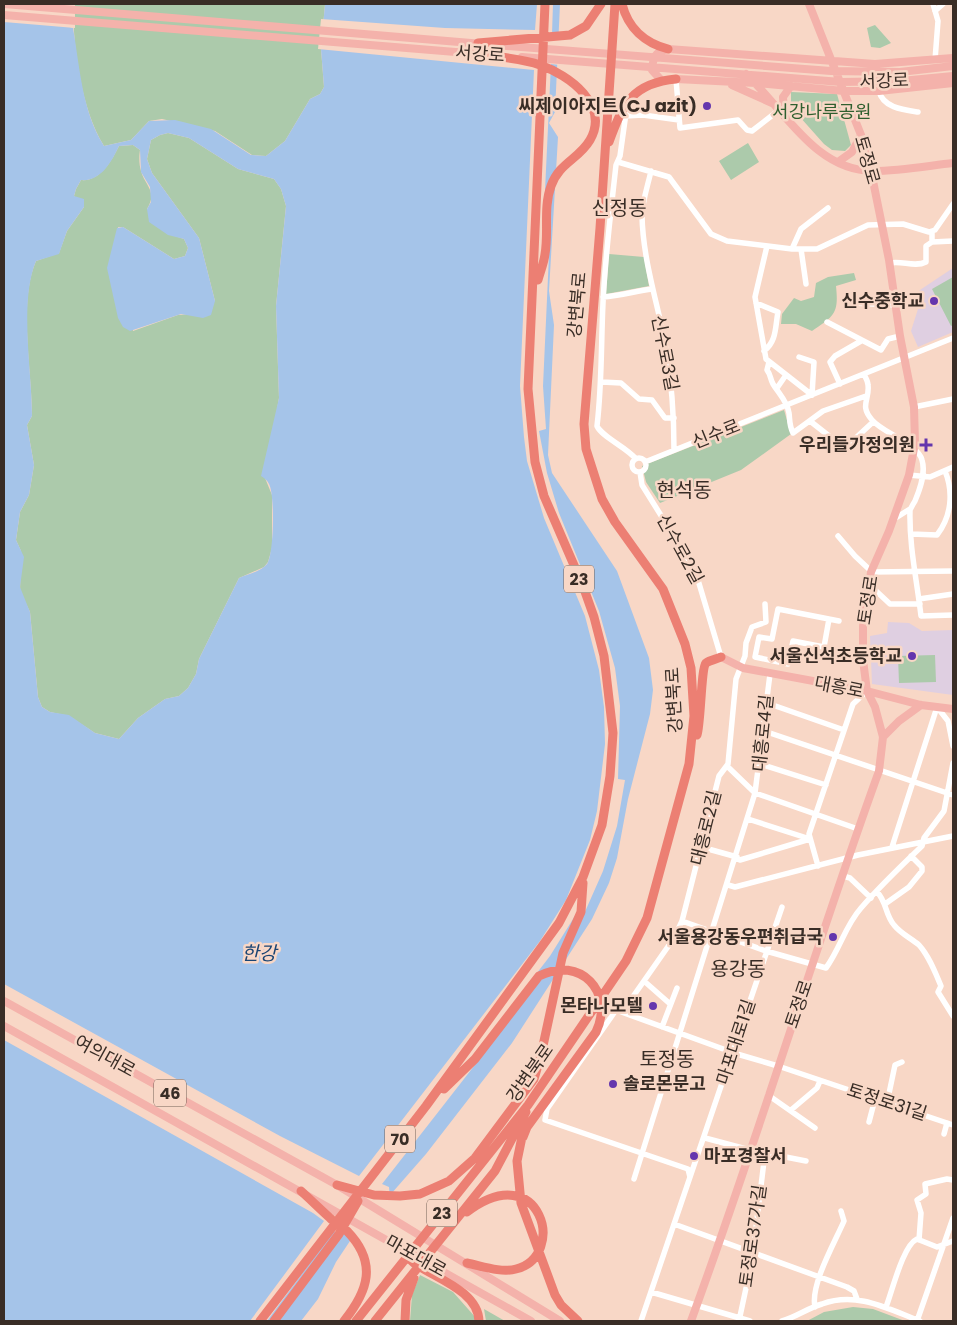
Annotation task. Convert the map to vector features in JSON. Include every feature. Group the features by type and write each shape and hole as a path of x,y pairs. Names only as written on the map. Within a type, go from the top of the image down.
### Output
{"highway":[{"name":"23","path":"426,1106 558,923 583,877 602,825 610,776 613,733 604,656 594,618 544,496 535,462 530,427 528,389 546,4"},
{"path":"478,43 570,35 586,26 601,4"},
{"name":"강변북로","path":"356,1321 528,1105 614,981 637,941 647,918 689,764 694,716 691,668 679,626 663,589 615,522 602,499 586,448 584,424 606,152 615,4"},
{"path":"622,4 633,28 643,39 668,49"},
{"path":"476,54 540,65 564,76 585,95 594,111 594,130 591,139 586,146 564,164 550,188 545,254 533,298"},
{"path":"606,152 624,106 638,90 662,80 676,80"},
{"path":"692,744 698,734 701,718 703,669 708,662 721,657"},
{"path":"337,1185 374,1195 410,1196 441,1186 459,1174 475,1158 528,1089 538,1066 563,953 581,912 583,877"},
{"path":"426,1106 475,1059 533,981 547,972 564,969 580,973 592,984 602,1006 600,1023 527,1127 517,1161 521,1203 555,1295 561,1305 578,1321"},
{"path":"523,1137 528,1105"},
{"name":"70","path":"374,1172 426,1106"},
{"path":"375,1321 418,1270 494,1171 525,1117"},
{"path":"260,1321 374,1172"},
{"path":"274,1321 339,1234 374,1172"},
{"name":"46","path":"301,1191 354,1239 366,1265 365,1288 357,1304 344,1321"},
{"path":"458,1218 490,1197 506,1194 523,1198 538,1210 543,1225 542,1242 535,1256 523,1267 509,1271 465,1262"},
{"path":"398,1245 413,1262 452,1280 477,1309 479,1321"},
{"path":"405,1321 408,1291 418,1270"}],"main road":[{"name":"서강로","path":"4,4 831,71 900,72 951,66"},
{"name":"토정로","path":"691,1321 721,1242 768,1095 879,771 883,737 875,707 867,691 863,660 864,626 871,571 894,519 909,475 914,449 914,407 900,336 890,263 871,171 844,91 809,4"},
{"name":"서강로","path":"6,15 842,82 952,78"},
{"path":"662,80 652,70 653,58 658,51 668,49 875,64 953,58"},
{"path":"716,53 736,64 756,83 809,143 838,162 871,171 953,163"},
{"path":"676,80 756,83 844,91 878,91 952,78"},
{"path":"728,83 779,110"},
{"path":"779,110 783,96 791,86"},
{"path":"838,162 852,152 860,135"},
{"name":"대흥로","path":"721,657 741,668 867,691 921,705 953,709"},
{"path":"883,737 899,721 921,705"},
{"name":"여의대로","path":"4,1001 337,1185"},
{"name":"여의대로","path":"4,1026 301,1191"},
{"name":"마포대로","path":"337,1185 560,1321"},
{"name":"마포대로","path":"301,1191 398,1245"},
{"name":"마포대로","path":"452,1280 531,1321"}],"street":[{"path":"933,4 938,22 935,60"},
{"path":"935,11 943,4"},
{"path":"676,80 680,128 685,129 738,120 747,130 752,130 779,110"},
{"path":"636,459 633,467 640,472 645,470 645,462 642,459 636,459 627,449 600,433 597,426 602,382 604,297 609,226 618,162 625,116 632,102 648,85"},
{"name":"서강로","path":"878,91 883,100 890,105 918,112"},
{"path":"625,116 643,115 679,120"},
{"path":"618,162 669,177 711,234 727,241 792,249 817,249 868,224 903,224 932,231 935,230 953,204"},
{"name":"신수로3길","path":"651,171 642,214 652,289 666,346 674,405 674,450"},
{"path":"792,249 801,229 828,208"},
{"path":"932,231 932,242"},
{"path":"890,263 897,262 918,266 926,262 926,246 932,242 953,241"},
{"path":"767,246 755,297 766,359 812,395"},
{"path":"800,249 806,284"},
{"path":"604,297 652,289"},
{"path":"756,303 778,312 775,335 771,346 764,351"},
{"path":"853,303 895,305"},
{"path":"827,322 881,350 888,339 900,336"},
{"name":"신수로","path":"645,462 953,338"},
{"path":"840,384 830,362 834,356 861,341"},
{"path":"799,357 814,362 812,395"},
{"path":"769,362 767,370 789,412 789,424 793,432 823,411 866,396"},
{"path":"864,374 868,385 866,411 874,422 914,449 922,460 923,477 910,509 911,544 921,616 953,615"},
{"path":"777,388 786,375"},
{"name":"신수로3길","path":"602,382 620,383 639,399 652,400 665,418 674,418"},
{"path":"914,407 953,399"},
{"path":"810,421 838,443 846,446 874,422"},
{"path":"909,475 930,477 953,467"},
{"path":"912,534 937,535 949,516 950,497 945,471"},
{"name":"신수로2길","path":"640,472 642,485 695,570 721,657"},
{"path":"894,519 910,509"},
{"path":"838,536 871,571 874,589 890,604 919,601 953,594"},
{"path":"871,571 953,572"},
{"path":"741,668 752,627 766,622 765,604"},
{"path":"829,620 824,647 793,641 788,664 755,657 759,637 772,639 778,609 839,622"},
{"name":"대흥로2길","path":"643,1153 545,1120 547,1109 616,1010 625,1008 674,938 682,921 719,776 727,766 736,679 741,668"},
{"name":"대흥로4길","path":"634,1179 728,886 755,793 770,674"},
{"path":"818,866 810,839 816,815 853,704 867,691"},
{"path":"766,703 844,730"},
{"path":"937,707 948,721 953,746"},
{"path":"892,847 937,707"},
{"path":"764,731 951,795"},
{"path":"682,921 766,952 826,968 837,952 846,929 871,898 922,846 944,811 951,795 950,768 953,763"},
{"path":"760,764 826,785"},
{"name":"대흥로4길","path":"727,766 755,793"},
{"path":"755,793 858,828"},
{"path":"748,818 810,839"},
{"path":"728,886 735,887 892,847 953,836"},
{"path":"701,847 740,860 810,839"},
{"path":"885,904 909,887 922,870 922,867 911,856"},
{"path":"843,876 850,878 871,898"},
{"path":"877,892 885,904 886,912 894,925 918,945 928,958 941,986 938,992 953,1016"},
{"name":"마포대로1길","path":"641,1321 782,907"},
{"path":"644,981 670,1003"},
{"path":"662,1027 677,988"},
{"name":"토정로31길","path":"616,1010 733,1053 778,1066 950,1124"},
{"path":"886,1103 895,1065 902,1062"},
{"path":"790,1110 817,1088 820,1080"},
{"path":"768,1095 815,1128"},
{"path":"869,1122 875,1100"},
{"path":"944,1134 950,1124"},
{"path":"704,1138 750,1150 806,1160"},
{"path":"643,1153 688,1169 690,1177"},
{"name":"토정로37가길","path":"739,1319 752,1260 765,1153"},
{"path":"919,1240 921,1213 917,1200 926,1194 924,1184 947,1179 953,1180"},
{"path":"815,1307 813,1298 820,1276 844,1220 842,1211"},
{"path":"782,1321 822,1303 857,1299 873,1301 918,1321 953,1218"},
{"path":"674,1224 847,1286 854,1291 857,1299"},
{"path":"886,1307 905,1253 912,1241 919,1240 937,1247 953,1241"},
{"path":"651,1292 750,1321"}],"shaded area":[{"name":"신수중학교","path":"953,268 953,332 918,347 911,331 918,309 914,294"},
{"name":"서울신석초등학교","path":"888,622 909,623 922,631 953,630 953,695 872,684 870,636 887,633"}],"green space":[{"path":"73,4 325,4 321,49 324,87 320,94 310,99 285,141 266,156 252,155 215,131 162,119 149,121 131,140 104,146 89,114 84,96 77,58"},
{"path":"875,25 891,43 880,48 871,47 867,28"},
{"name":"서강나루공원","path":"791,92 837,94 851,145 845,151 832,150 824,144 791,107"},
{"path":"168,133 189,138 238,169 274,179 281,189 286,206 276,306 279,398 265,478 272,495 272,548 268,562 264,567 239,578 199,659 196,674 188,688 179,696 165,699 138,718 119,739 95,733 69,716 50,712 42,707 38,697 30,612 20,591 21,551 16,540 20,512 29,495 34,465 27,425 32,416 27,337 28,296 36,261 59,253 67,231 84,207 74,196 81,180 88,180 100,174 113,158 119,146 133,145 140,150 140,169 151,193 147,209 175,236 184,239 188,248 185,256 174,259 123,227 118,227 133,331 178,315 191,314 215,301 199,238 152,173 147,159 151,140"},
{"path":"748,143 759,162 731,180 719,161"},
{"path":"609,254 644,257 649,286 606,294"},
{"path":"854,273 856,280 836,286 836,309 830,318 812,331 796,324 781,324 782,314 794,298 801,301 814,297 816,283 828,277"},
{"path":"953,277 953,325 951,326 932,289"},
{"path":"784,410 791,434 741,470 660,503 646,482 642,466"},
{"path":"935,655 936,682 899,683 898,656"},
{"path":"420,1275 453,1292 476,1318 476,1321 410,1321 412,1295"},
{"path":"853,1307 873,1309 905,1321 807,1321 824,1312"},
{"path":"484,1309 505,1321 486,1321"}],"water":[{"name":"한강","path":"4,4 73,28 86,104 104,146 131,140 149,121 175,120 211,129 251,155 266,156 285,141 310,99 320,94 324,87 321,49 325,4 560,4 555,112 549,123 558,137 549,291 554,325 548,455 552,473 617,571 649,658 653,690 650,714 628,799 617,858 609,883 592,919 512,1043 426,1154 384,1202 362,1223 336,1262 318,1299 301,1321 4,1321","holes":["168,133 189,138 238,169 274,179 281,189 286,206 276,306 279,398 261,476 268,483 271,490 273,512 271,549 267,564 264,567 239,578 199,659 196,674 188,688 179,696 165,699 138,718 119,739 95,733 69,715 50,712 42,707 38,697 30,612 20,587 24,557 16,540 20,512 29,495 34,465 27,425 32,416 27,316 28,296 36,261 59,254 67,231 84,207 84,199 74,196 81,180 88,180 100,174 109,164 119,146 133,145 140,150 141,172 150,187 151,202 147,209 149,222 168,235 184,239 188,248 185,256 174,259 123,227 117,228 107,268 118,318 123,327 130,331 181,314 203,318 211,315 215,301 199,238 152,173 147,159 151,140 160,135"]}],"pier":[{"path":"4,4 75,4 75,28 4,22"},
{"path":"537,4 553,4 552,34 561,39 560,65 551,64 542,254 549,255 543,386 546,429 539,431 547,473 559,513 599,611 615,668 620,706 618,779 625,780 617,826 603,871 584,914 578,911 550,956 472,1057 478,1061 382,1184 389,1187 390,1198 364,1224 356,1236 346,1230 340,1236 334,1231 267,1321 250,1321 324,1221 313,1213 4,1040 4,984 280,1136 359,1176 540,941 566,900 590,840 597,811 605,744 604,707 599,670 585,616 544,518 527,461 524,437 520,386 534,70 318,49 321,19 445,28 535,30"}],"place":[{"name":"씨제이아지트(CJ azit)","path":"707,106"},
{"name":"신수중학교","path":"934,301"},
{"name":"우리들가정의원","path":"926,445"},
{"name":"서울신석초등학교","path":"912,656"},
{"name":"서울용강동우편취급국","path":"833,937"},
{"name":"몬타나모텔","path":"653,1006"},
{"name":"솔로몬문고","path":"613,1084"},
{"name":"마포경찰서","path":"694,1156"}],"district":[{"name":"신정동","path":"619,208"},
{"name":"현석동","path":"684,490"},
{"name":"용강동","path":"738,969"},
{"name":"토정동","path":"667,1059"}]}
